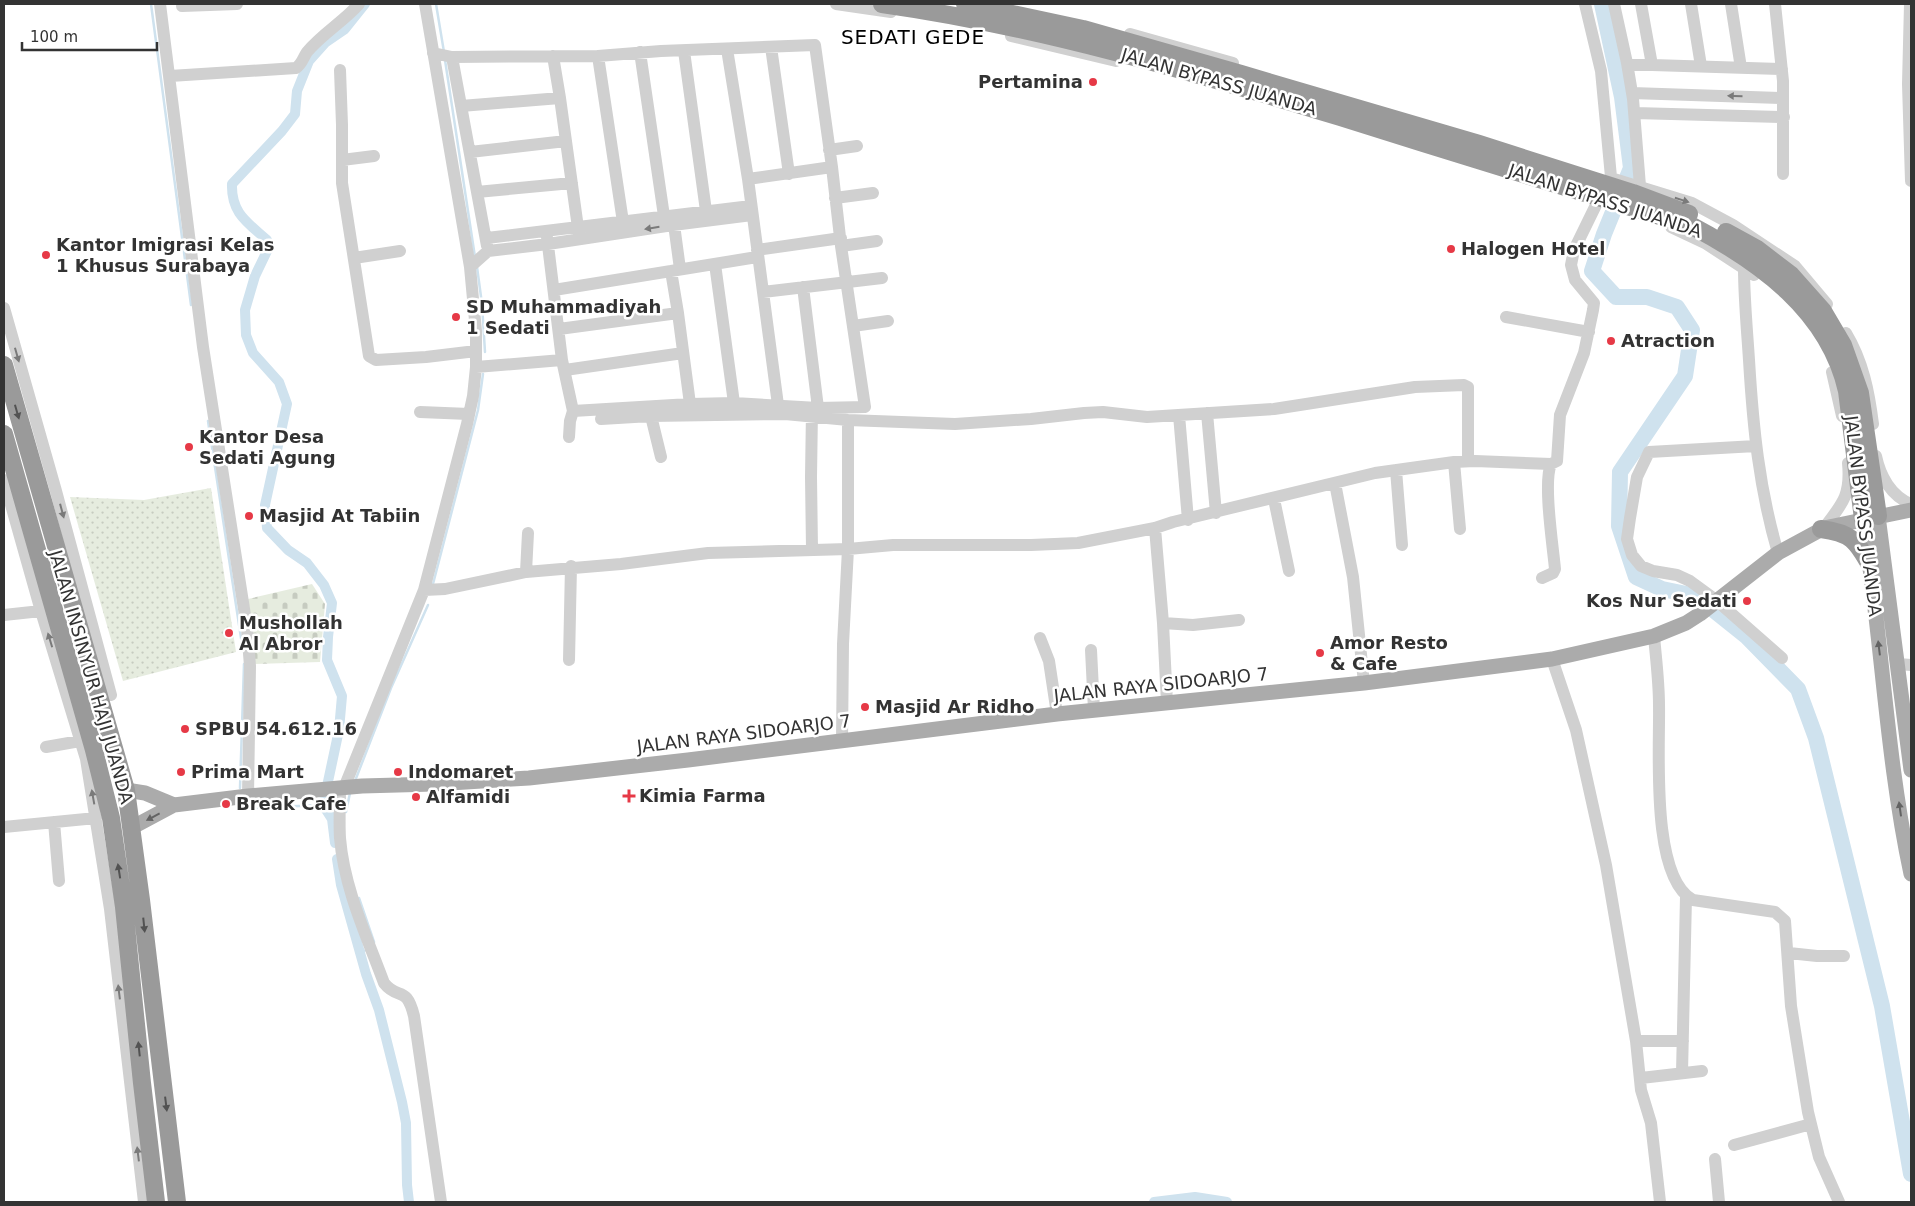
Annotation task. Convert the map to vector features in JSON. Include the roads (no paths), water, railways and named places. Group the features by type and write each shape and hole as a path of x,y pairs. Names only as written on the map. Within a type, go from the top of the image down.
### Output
{"highway":[{"name":"JALAN BYPASS JUANDA","path":"882,4 956,15 1238,80"},
{"name":"JALAN BYPASS JUANDA","path":"965,4 1083,29 1238,80 1606,192 1692,226 1721,241 1749,267 1784,287 1804,308 1834,354 1847,391 1871,518"},
{"name":"JALAN BYPASS JUANDA","path":"1628,200 1702,218 1757,249 1784,269 1797,275 1840,338 1866,404 1871,518"},
{"name":"JALAN INSINYUR HAJI JUANDA","path":"4,365 126,790 178,1202"},
{"name":"JALAN INSINYUR HAJI JUANDA","path":"4,434 38,559 86,750 111,818 117,908 142,1083 156,1202"},
{"path":"1822,529 1837,531 1855,541 1870,565"},
{"path":"38,559 57,554"},
{"path":"142,1083 163,1080"}],"main road":[{"name":"JALAN RAYA SIDOARJO 7","path":"131,828 174,805 248,796 346,788 529,778 842,742 1057,714 1364,683 1552,659 1654,636 1686,623 1778,553 1822,529 1911,510"},
{"name":"JALAN BYPASS JUANDA","path":"1871,518 1870,565 1887,716 1911,874"},
{"name":"JALAN BYPASS JUANDA","path":"1871,518 1905,664 1911,770"},
{"name":"JALAN RAYA SIDOARJO 7","path":"126,790 145,793 174,805"}],"street":[{"path":"160,4 203,347 247,628 250,666 248,796"},
{"path":"182,6 237,4"},
{"path":"170,76 296,68 300,66 305,55 318,40 359,4"},
{"path":"425,4 461,106 477,192 480,255 476,367 469,414 424,590 346,788 340,839 348,881 386,986 403,994 410,1002 441,1202"},
{"path":"836,4 925,17 1127,63 1238,80"},
{"path":"999,4 1085,22 1188,49 1238,80"},
{"path":"424,590 445,589 526,572 571,566 621,564 708,552 812,548 848,549 903,545 1031,545 1078,542 1154,528 1374,473 1468,461 1551,464 1557,461 1560,415 1584,353 1594,303 1575,280 1571,265 1574,250 1606,192 1601,71 1585,4"},
{"path":"1606,192 1628,200 1635,113 1627,63 1614,4"},
{"path":"1641,4 1652,65"},
{"path":"1691,4 1701,66"},
{"path":"1731,4 1741,68"},
{"path":"1775,4 1784,98 1783,174"},
{"path":"1910,4 1908,84 1911,181"},
{"path":"443,55 598,56 640,52 815,45 846,282 866,407 785,414 651,416 584,420"},
{"path":"771,47 789,174"},
{"path":"727,49 748,179 778,405"},
{"path":"684,51 706,211"},
{"path":"640,52 670,218 678,313 690,404"},
{"path":"443,55 480,255"},
{"path":"552,56 560,98 578,234"},
{"path":"598,56 623,222"},
{"path":"1627,63 1630,65 1782,69"},
{"path":"340,70 342,184 370,358 376,360 426,357 476,351"},
{"path":"1632,93 1784,98"},
{"path":"461,106 560,98"},
{"path":"1635,113 1784,117"},
{"path":"470,152 566,141"},
{"path":"829,150 856,146"},
{"path":"342,160 374,156"},
{"path":"748,179 832,167"},
{"path":"477,192 572,183"},
{"path":"835,198 873,193"},
{"path":"480,255 547,238 706,211 752,210"},
{"path":"578,234 623,222 752,210"},
{"path":"547,238 564,365 573,411 570,420 569,437"},
{"path":"554,290 715,264 757,253 841,242 877,241"},
{"path":"354,258 400,251"},
{"path":"715,264 734,404"},
{"path":"1749,267 1750,380 1758,469 1768,518 1778,553"},
{"path":"1749,267 1783,297 1807,325 1823,349 1835,381 1841,409 1850,478 1845,497 1822,529"},
{"path":"763,292 882,278"},
{"path":"803,287 814,411 812,548"},
{"name":"JALAN INSINYUR HAJI JUANDA","path":"4,308 111,695"},
{"path":"559,329 678,313"},
{"path":"1506,317 1588,332"},
{"path":"853,326 888,321"},
{"path":"476,367 564,365 683,353"},
{"path":"573,411 690,404 778,405 814,411 848,420 962,423 1103,412 1147,417 1274,410 1415,387 1464,385 1468,387 1468,461"},
{"path":"1866,404 1879,469 1889,488 1911,504"},
{"path":"420,412 469,414"},
{"path":"1207,413 1216,513"},
{"path":"1179,414 1188,520"},
{"path":"651,416 661,457"},
{"path":"842,742 843,644 848,549 848,420"},
{"path":"1756,446 1648,452 1637,477 1627,539 1632,555 1641,566 1653,571 1677,575 1690,581 1782,658"},
{"path":"1454,462 1460,529"},
{"path":"1542,578 1553,573 1555,569 1550,525 1548,473 1551,464"},
{"path":"1396,470 1402,545"},
{"name":"JALAN INSINYUR HAJI JUANDA","path":"4,480 41,611 86,750 96,818 117,908 144,1202"},
{"path":"1335,483 1354,584 1364,683"},
{"path":"1274,499 1289,571"},
{"path":"1154,528 1163,623 1167,702"},
{"path":"526,572 528,534"},
{"path":"569,660 571,566"},
{"path":"4,615 41,611"},
{"path":"1163,623 1193,625 1239,620"},
{"path":"1654,636 1659,704 1658,806 1668,860 1677,883 1686,897 1682,1073"},
{"path":"1040,638 1049,661 1057,714"},
{"path":"1091,650 1094,710"},
{"path":"1552,659 1576,730 1606,865 1636,1041 1641,1090 1651,1123 1660,1202"},
{"path":"46,747 86,750"},
{"path":"4,827 96,818"},
{"path":"54,822 59,881"},
{"path":"1686,897 1699,902 1775,912 1785,921 1789,953 1791,1006 1811,1124 1820,1157 1839,1202"},
{"path":"1789,953 1844,956"},
{"path":"1636,1041 1683,1041"},
{"path":"1641,1078 1702,1071"},
{"path":"1734,1145 1811,1124"},
{"path":"1714,1159 1719,1202"}],"waterway":[{"path":"151,4 191,305"},
{"path":"335,843 332,819 323,805 339,730 342,696 327,660 332,603 324,585 307,563 288,550 267,528 265,505 287,404 279,382 253,353 246,335 245,310 255,276 267,251 267,240 237,210 232,194 232,184 282,131 295,114 297,91 309,61 326,42 345,29 365,4"},
{"path":"436,4 444,52"},
{"path":"1602,4 1622,97 1631,168 1604,234 1592,271 1616,297 1647,297 1677,307 1692,330 1685,376 1620,472 1619,526 1636,577 1662,589 1696,596 1746,636 1798,689 1816,738 1882,1006 1911,1174"},
{"path":"445,60 475,257"},
{"path":"477,267 482,304 485,352"},
{"path":"433,584 478,410 483,374"},
{"path":"208,421 243,651"},
{"path":"355,781 391,688 428,605"},
{"path":"240,788 244,664"},
{"path":"346,812 350,793"},
{"path":"248,804 251,808 323,805"},
{"path":"337,859 341,885 366,974 379,1010 402,1102 406,1123 409,1202"},
{"path":"359,898 374,942"},
{"path":"360,953 366,950"},
{"path":"1154,1202 1195,1197 1227,1202"}],"place":[{"name":"Pertamina","path":"1093,82"},
{"name":"Halogen Hotel","path":"1451,249"},
{"name":"Kantor Imigrasi Kelas 1 Khusus Surabaya","path":"46,255"},
{"name":"SD Muhammadiyah 1 Sedati","path":"456,317"},
{"name":"Atraction","path":"1611,341"},
{"name":"Kantor Desa Sedati Agung","path":"189,447"},
{"name":"Masjid At Tabiin","path":"249,516"},
{"name":"Kos Nur Sedati","path":"1747,601"},
{"name":"Mushollah Al Abror","path":"229,633"},
{"name":"Amor Resto & Cafe","path":"1320,653"},
{"name":"Masjid Ar Ridho","path":"865,707"},
{"name":"SPBU 54.612.16","path":"185,729"},
{"name":"Prima Mart","path":"181,772"},
{"name":"Indomaret","path":"398,772"},
{"name":"Kimia Farma","path":"629,796"},
{"name":"Alfamidi","path":"416,797"},
{"name":"Break Cafe","path":"226,804"}],"district":[{"name":"SEDATI GEDE","path":"913,37"}]}
